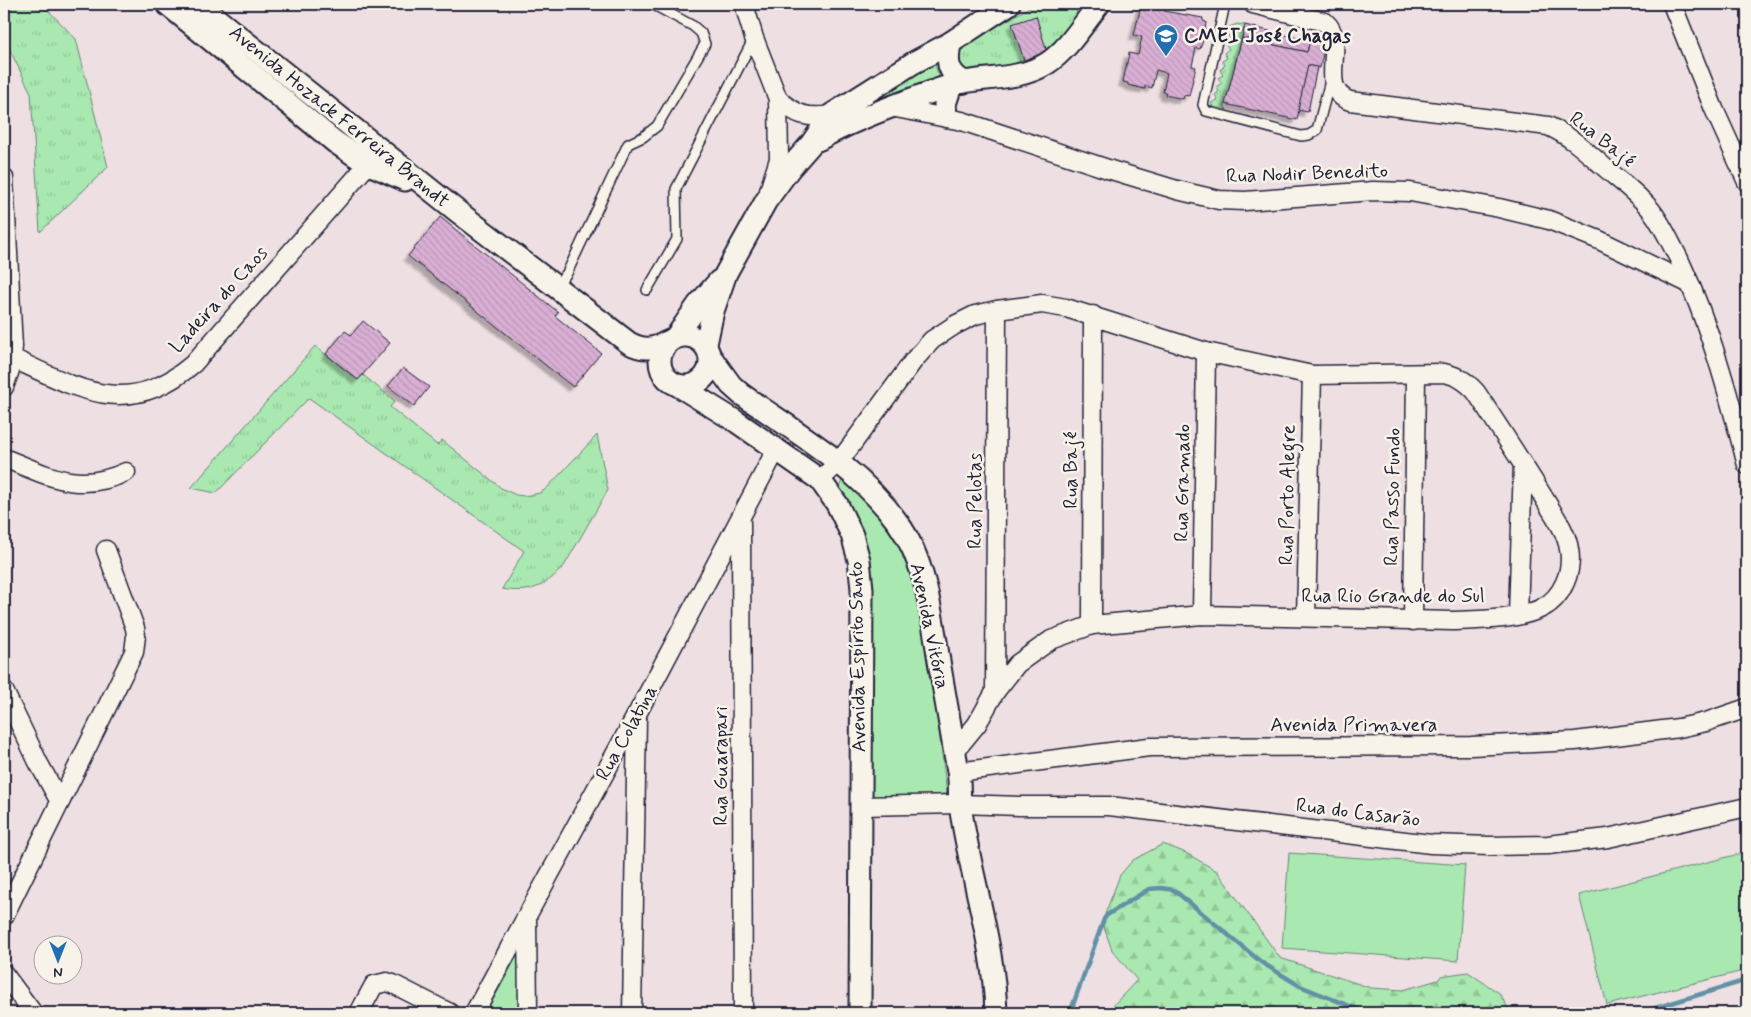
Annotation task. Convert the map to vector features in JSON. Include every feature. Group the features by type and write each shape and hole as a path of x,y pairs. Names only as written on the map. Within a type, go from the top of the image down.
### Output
{"street":[{"name":"Avenida Hozack Ferreira Brandt","path":"167,4 335,142 369,163 420,188 457,211"},
{"name":"Avenida Hozack Ferreira Brandt","path":"198,4 457,211 629,343 635,347 650,349 672,340"},
{"path":"746,4 746,11 754,38 778,99 778,159 766,200"},
{"path":"726,273 661,351 660,362 662,372 673,382 690,386 700,382 707,375 711,365 708,350 711,320 726,273 766,200 790,168 812,144 831,116 1010,4"},
{"path":"1078,4 1081,27"},
{"path":"812,144 842,126 891,106 957,84 1014,76 1034,70 1057,55 1067,45 1099,4"},
{"name":"Rua Bajé","path":"1254,4 1325,22 1332,30 1336,41 1332,71 1338,93 1342,99 1350,102 1548,126 1573,140 1635,193 1663,226 1690,284 1726,386 1747,465"},
{"path":"1672,4 1714,110 1747,182"},
{"path":"946,116 945,104 957,84 956,77 950,68 948,56 950,43"},
{"path":"778,99 790,110 803,116 831,116"},
{"name":"Rua Nodir Benedito","path":"891,106 946,116 1111,170 1177,190 1219,200 1246,201 1373,191 1410,192 1499,208 1549,220 1599,240 1690,284"},
{"name":"Ladeira do Caos","path":"12,358 79,389 93,393 122,395 136,393 155,388 172,380 193,364 369,163"},
{"path":"4,178 13,347 4,387"},
{"name":"Rua Rio Grande do Sul","path":"843,466 914,360 932,340 955,324 975,315 1042,304 1093,315 1206,352 1312,375 1444,374 1455,376 1467,382 1476,392 1524,464 1565,533 1569,550 1570,570 1564,587 1543,607 1518,615 1482,620 1413,621 1202,615 1092,625 1051,640 1017,664 995,692 977,724 954,752"},
{"name":"Rua Pelotas","path":"995,692 997,310"},
{"name":"Rua Bajé","path":"1092,625 1093,315"},
{"path":"672,340 687,335 697,338 708,350"},
{"name":"Avenida Hozack Ferreira Brandt","path":"629,343 636,356 673,382"},
{"name":"Avenida Vitória","path":"708,350 720,372 741,394 843,466 878,498 899,524 913,551 924,584 934,627 958,772 960,804 990,949 996,1013"},
{"name":"Rua Gramado","path":"1202,615 1206,352"},
{"name":"Rua Passo Fundo","path":"1413,621 1416,374"},
{"name":"Rua Porto Alegre","path":"1306,617 1312,375"},
{"name":"Avenida Espírito Santo","path":"673,382 737,422 820,480 837,504 852,535 859,560 862,590 860,1013"},
{"name":"Rua Colatina","path":"474,1013 637,714 776,450"},
{"path":"4,458 55,478 74,482 104,480 126,472"},
{"path":"1518,615 1524,464"},
{"path":"820,480 843,466"},
{"name":"Rua Guarapari","path":"741,518 743,1013"},
{"path":"4,916 131,659 136,645 135,628 106,550"},
{"path":"4,691 38,762 60,802"},
{"name":"Avenida Primavera","path":"958,772 1149,747 1471,746 1575,741 1679,728 1706,722 1747,708"},
{"path":"632,1013 637,714"},
{"path":"860,806 960,804"},
{"name":"Rua do Casarão","path":"960,804 1109,806 1431,844 1489,846 1548,845 1608,838 1747,807"},
{"path":"527,915 528,1013"},
{"path":"4,974 33,1013"},
{"path":"359,1013 374,985 387,982 450,1013"}],"lane":[{"path":"556,287 567,273 628,144 643,137 657,126 704,44 701,33 693,26 652,4"},
{"path":"1225,4 1202,105 1206,111 1301,136 1309,135 1317,130 1322,93 1332,71"},
{"path":"647,290 677,239 676,189 754,38"}],"green space":[{"path":"4,4 42,4 76,39 108,167 40,232 31,93 4,38"},
{"path":"1035,4 1072,4 1076,10 1078,21 1038,60 966,77 954,51"},
{"path":"1237,24 1245,25 1225,104 1227,109 1223,111 1214,109 1211,103 1218,100 1215,95 1219,91 1216,87 1222,83 1218,78 1223,75 1220,70 1225,65 1222,61 1227,58 1224,53 1229,49 1226,45 1231,40 1228,36 1233,33 1229,27"},
{"path":"935,61 941,81 869,102"},
{"path":"315,346 358,380 363,375 395,401 390,407 437,445 442,440 501,488 516,495 524,496 540,493 547,488 597,435 608,490 564,566 550,579 536,587 521,590 502,589 524,551 309,398 216,493 191,488"},
{"path":"844,472 873,500 907,555 926,628 947,794 865,800 871,607 838,493"},
{"path":"1163,844 1186,853 1217,871 1280,958 1371,988 1403,990 1438,980 1441,976 1468,972 1499,993 1511,1013 1106,1013 1137,980 1112,950 1102,922 1120,875 1133,860"},
{"path":"1747,852 1747,970 1607,1005 1579,895"},
{"path":"1289,853 1465,865 1458,961 1282,948"},
{"path":"520,951 521,1008 488,1009"}],"building":[{"name":"CMEI José Chagas","path":"1146,5 1165,9 1164,11 1203,18 1203,21 1206,22 1204,38 1200,49 1196,48 1192,66 1196,67 1189,96 1184,95 1183,99 1165,95 1166,92 1163,92 1167,73 1156,70 1152,88 1145,86 1145,89 1123,82 1129,53 1138,55 1142,37 1134,35 1141,6 1145,7"},
{"path":"1036,16 1047,52 1024,60 1012,24"},
{"path":"1245,25 1310,41 1307,52 1242,38"},
{"path":"1242,38 1307,52 1310,41 1325,44 1320,68 1308,65 1297,120 1225,104"},
{"path":"1308,65 1317,67 1308,112 1298,110"},
{"path":"440,217 558,312 555,316 601,353 573,387 408,256"},
{"path":"363,321 390,343 358,380 326,354 345,331 351,335"},
{"path":"403,368 429,387 414,406 388,386"}],"waterway":[{"path":"1070,1013 1104,919 1107,915 1149,889 1161,888 1174,890 1261,962 1300,986 1367,1013"},
{"path":"1639,1013 1747,980"}],"place":[{"name":"CMEI José Chagas","path":"1166,57"}]}
